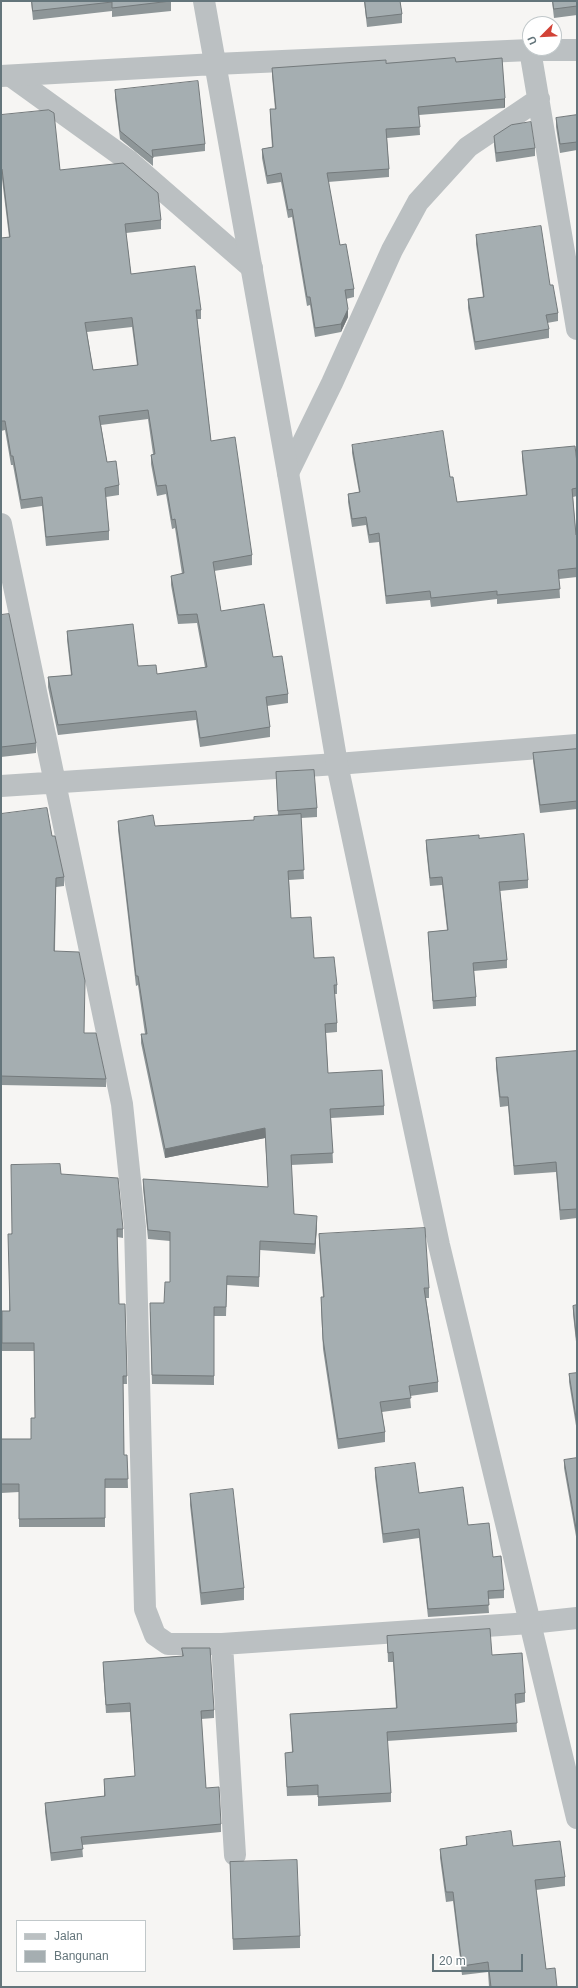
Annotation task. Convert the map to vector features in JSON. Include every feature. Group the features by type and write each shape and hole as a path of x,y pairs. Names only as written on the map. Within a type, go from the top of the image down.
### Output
{"street":[{"path":"204,1 288,473 337,764 439,1245 577,1818"},
{"path":"6,76 215,64 522,50"},
{"path":"562,50 577,50"},
{"path":"531,56 577,329"},
{"path":"6,76 129,161 252,268"},
{"path":"288,473 332,383 392,250 418,202 468,147 538,99"},
{"path":"1,524 122,1104 130,1165 135,1227 145,1609 155,1635 168,1644 222,1644 530,1623 577,1618"},
{"path":"1,786 337,764 577,745"},
{"path":"222,1644 235,1855"}],"building":[{"path":"32,1 171,1 112,8 112,2 33,11"},
{"path":"365,1 400,1 402,14 367,18"},
{"path":"553,1 577,1 577,6 554,9"},
{"path":"455,58 456,62 502,58 505,98 418,107 420,127 386,129 389,169 327,173 340,245 346,244 354,289 345,290 348,309 341,324 315,328 310,297 307,297 292,209 288,210 281,173 267,176 262,149 273,147 270,109 276,109 272,68 386,60 386,63"},
{"path":"198,81 205,144 152,150 153,158 120,131 115,90"},
{"path":"49,110 54,113 60,170 123,163 158,193 161,220 125,224 131,274 195,266 201,310 196,310 211,441 235,437 252,555 213,562 221,611 264,604 273,657 282,656 288,694 266,697 270,727 200,738 196,711 58,725 48,677 72,675 67,631 133,624 138,666 156,665 157,674 207,667 197,614 178,615 171,576 184,573 175,519 172,520 166,485 157,486 151,455 155,454 148,410 99,416 107,462 116,461 119,485 105,488 109,531 46,537 42,497 21,500 5,421 1,421 1,238 10,237 1,169 1,115","holes":["132,318 138,365 93,370 85,323"]},
{"path":"577,115 577,142 560,144 556,118"},
{"path":"531,122 535,148 496,153 494,136 511,125"},
{"path":"541,226 550,285 553,285 558,313 546,315 549,329 475,342 468,299 484,297 476,235"},
{"path":"443,431 450,477 453,477 457,502 527,495 522,451 575,446 577,488 572,489 576,535 577,534 577,568 558,570 560,589 497,595 497,591 431,598 430,591 386,596 379,533 369,535 366,517 352,519 348,494 360,492 352,445"},
{"path":"9,614 36,743 1,747 1,615"},
{"path":"577,749 577,801 540,805 533,753"},
{"path":"314,770 317,808 278,811 276,772"},
{"path":"47,808 52,836 55,836 64,877 56,878 54,951 79,952 85,981 84,1033 96,1033 106,1079 1,1076 1,814"},
{"path":"301,814 304,870 288,871 291,918 311,917 314,958 334,957 337,985 334,985 337,1023 325,1024 328,1073 382,1070 384,1106 330,1109 333,1153 291,1155 294,1214 317,1216 315,1244 260,1241 259,1277 227,1276 226,1307 214,1307 214,1376 152,1375 150,1303 164,1303 165,1282 170,1282 170,1232 148,1230 143,1179 268,1187 265,1128 165,1149 141,1034 147,1034 138,976 136,976 118,821 153,815 155,826 254,820 254,817"},
{"path":"524,834 528,880 499,882 507,960 473,963 476,997 433,1001 428,932 448,930 442,877 430,878 426,840 479,835 479,838"},
{"path":"577,1051 577,1209 560,1210 556,1162 514,1166 508,1097 500,1097 496,1058"},
{"path":"60,1164 61,1174 118,1178 123,1229 117,1229 119,1304 125,1304 127,1376 123,1376 124,1455 127,1455 128,1479 105,1479 105,1518 19,1519 19,1484 1,1484 1,1439 31,1439 31,1418 35,1418 34,1343 2,1343 2,1311 10,1311 8,1234 12,1234 11,1165"},
{"path":"425,1228 429,1288 424,1288 438,1382 409,1386 411,1398 380,1402 385,1432 338,1439 323,1339 321,1297 324,1297 319,1234"},
{"path":"577,1305 577,1343 573,1306"},
{"path":"577,1373 577,1424 569,1374"},
{"path":"577,1458 577,1534 564,1460"},
{"path":"415,1463 419,1493 463,1487 468,1525 489,1523 493,1557 501,1556 504,1590 488,1591 489,1605 428,1609 419,1529 383,1534 375,1468"},
{"path":"233,1489 244,1588 201,1593 190,1494"},
{"path":"490,1629 492,1655 522,1653 525,1693 515,1694 517,1723 387,1732 391,1793 318,1797 318,1785 287,1787 285,1753 293,1752 290,1714 397,1708 393,1652 388,1653 387,1636"},
{"path":"182,1648 210,1648 214,1710 201,1711 206,1788 219,1787 221,1824 81,1837 83,1849 51,1853 45,1803 105,1796 104,1779 135,1776 130,1703 106,1705 103,1662 183,1656"},
{"path":"511,1831 513,1846 560,1841 565,1877 535,1880 546,1969 555,1968 557,1987 491,1987 488,1962 462,1966 453,1892 446,1892 440,1849 467,1845 466,1837"},
{"path":"297,1860 300,1936 233,1939 230,1862"}]}
